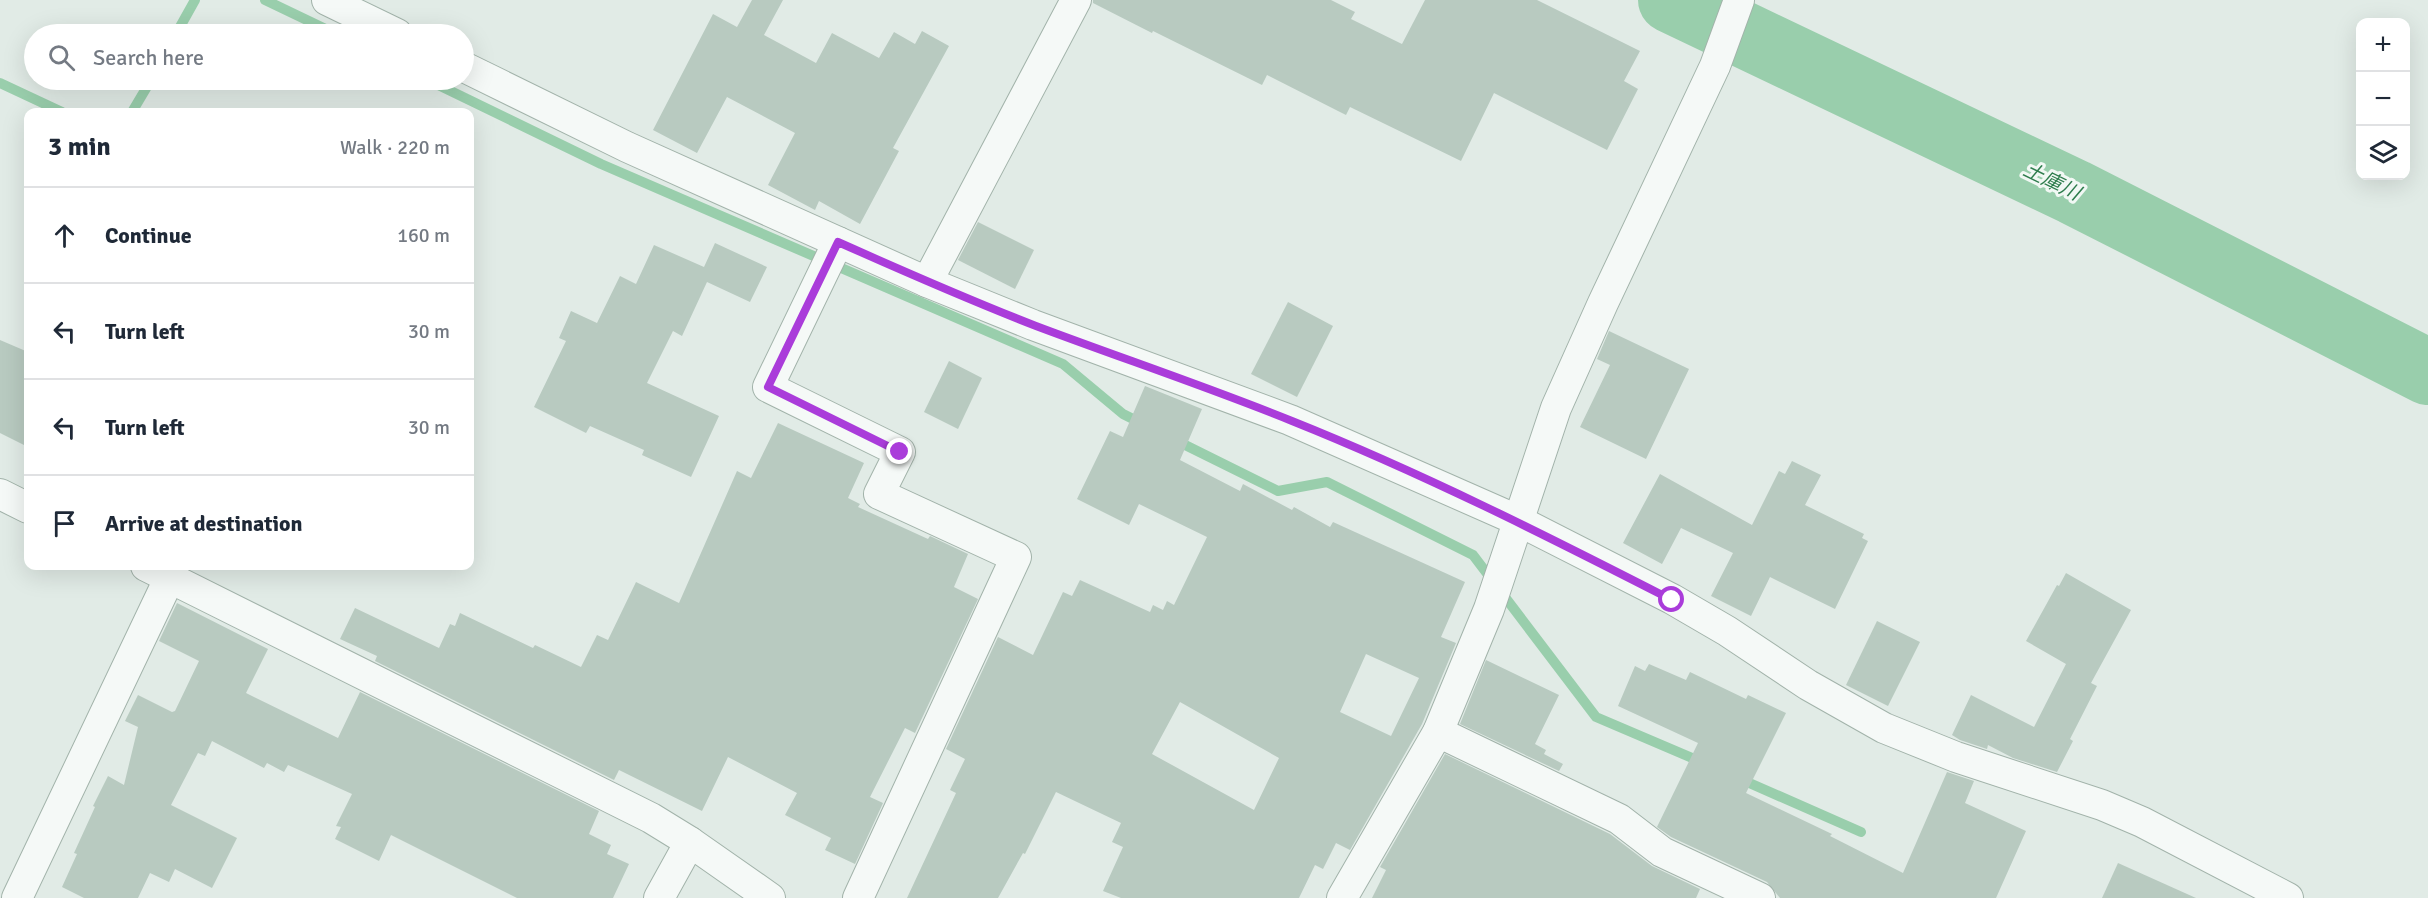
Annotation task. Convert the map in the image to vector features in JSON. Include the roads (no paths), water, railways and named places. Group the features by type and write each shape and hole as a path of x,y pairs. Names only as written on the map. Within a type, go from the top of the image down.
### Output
{"street":[{"path":"327,0 376,24"},
{"path":"927,282 1076,0"},
{"path":"1342,898 1438,732 1489,609 1556,408 1715,66 1738,0"},
{"path":"474,72 627,147 927,282 1033,325 1290,420 1517,520 1690,610 1727,631 1808,685 1884,728 1956,757 2102,805 2142,822 2288,898"},
{"path":"838,242 768,387 900,452 879,494 1016,557 858,898"},
{"path":"0,494 24,506"},
{"path":"17,898 158,571 651,818 690,842 770,898"},
{"path":"1438,732 1619,819 1662,852 1760,898"},
{"path":"659,898 690,842"}],"waterway":[{"path":"182,24 195,0"},
{"path":"265,0 315,24"},
{"name":"土庫川","path":"1671,0 2074,192 2428,372"},
{"path":"0,83 53,108"},
{"path":"134,108 145,90"},
{"path":"449,90 601,164 1063,364 1123,414 1143,424"},
{"path":"1173,439 1278,491 1327,482 1473,555 1596,717 1704,763"},
{"path":"1738,778 1861,832"}]}
